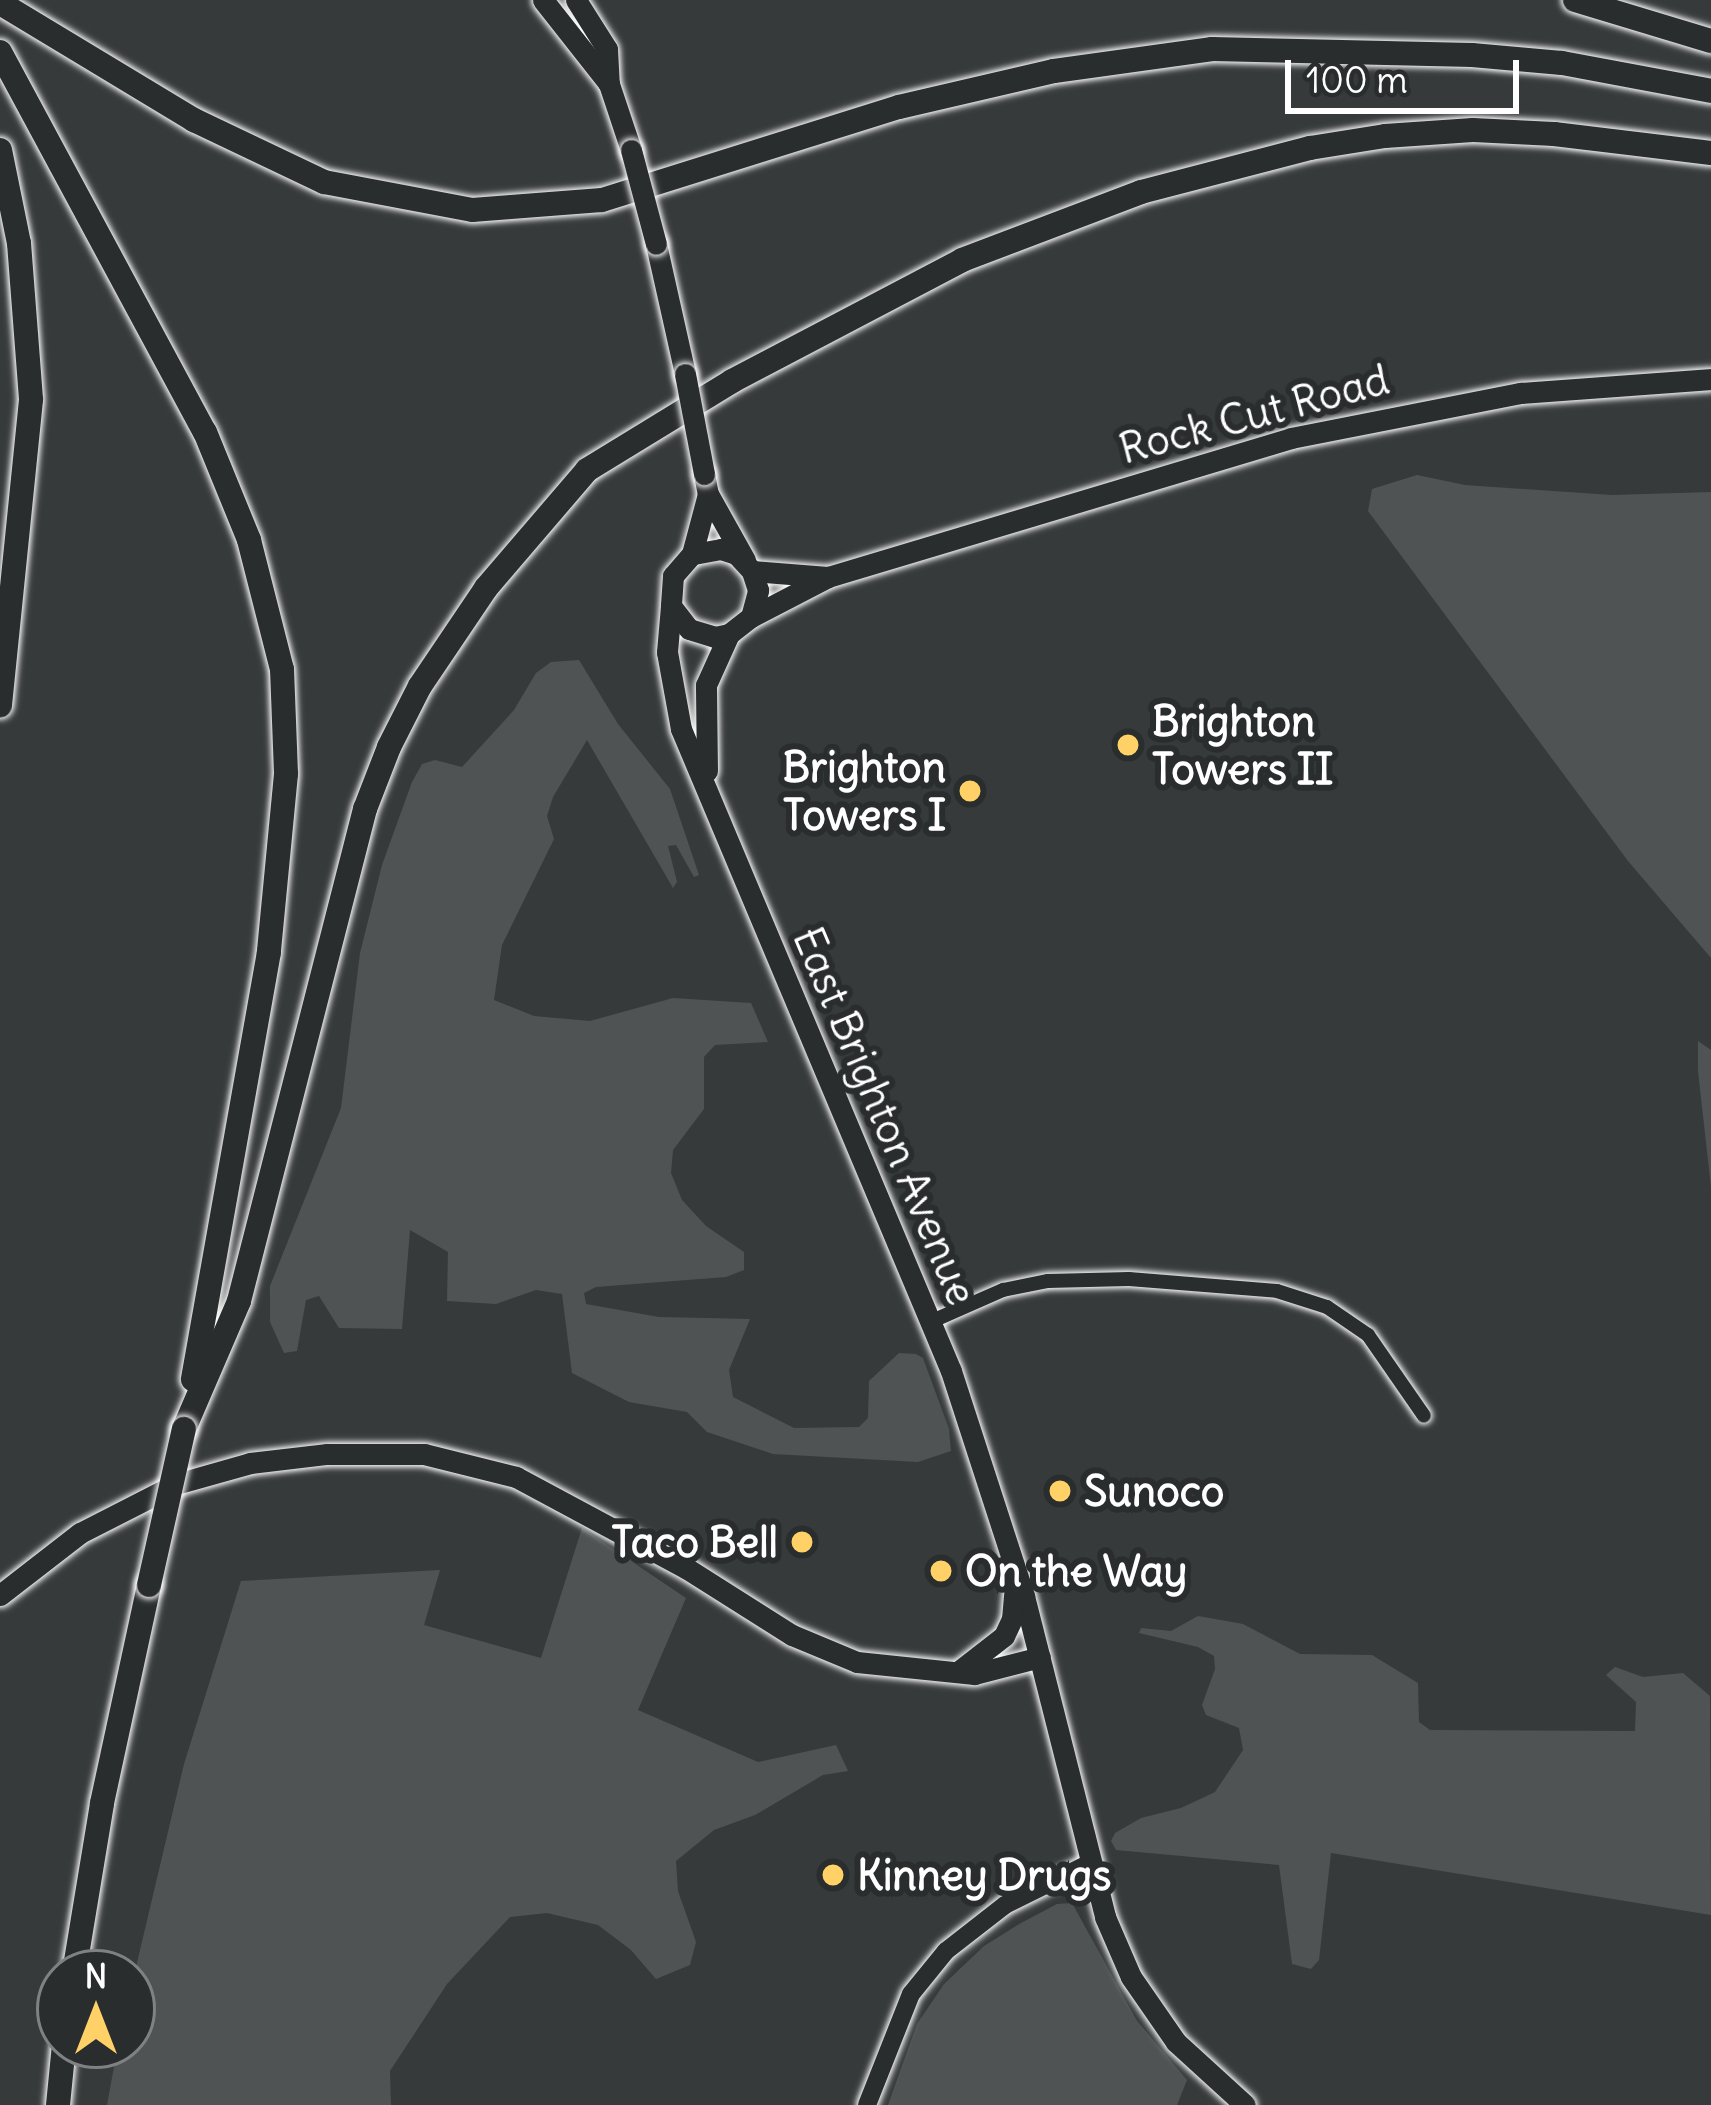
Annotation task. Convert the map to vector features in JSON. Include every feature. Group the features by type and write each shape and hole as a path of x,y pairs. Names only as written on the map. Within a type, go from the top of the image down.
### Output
{"highway":[{"path":"1575,0 1711,41"},
{"path":"0,3 194,120 324,182 472,210 602,200 899,107 1054,71 1212,49 1312,47 1495,57 1562,63 1711,91"},
{"path":"0,52 206,432 249,540 282,669 283,832 260,1020 184,1429 102,1803 78,1949"},
{"path":"184,1429 238,1301 365,809 389,747 420,686 486,588 587,470 732,381 962,260 1141,192 1310,148 1385,136 1534,133 1711,153"},
{"path":"0,150 19,243 31,368 29,438 0,705"},
{"path":"58,2105 62,2069"}],"main road":[{"path":"543,0 609,84"},
{"path":"576,0 607,49 609,84 656,244 706,484 758,590 751,616 729,634 706,685 707,784"},
{"name":"Rock Cut Road","path":"751,616 828,578 1338,428 1521,393 1711,380"},
{"path":"706,484 692,554 673,576 671,606 688,629 715,637 729,634"},
{"path":"692,554 721,549 750,567"},
{"name":"Rock Cut Road","path":"750,567 828,578"},
{"name":"East Brighton Avenue","path":"671,606 667,652 681,729 930,1322 1016,1570 1088,1864 1119,1953 1150,2006 1213,2080 1245,2105"},
{"path":"0,1595 80,1533 176,1484 250,1463 327,1454 424,1454 516,1477 650,1547 805,1640 857,1662 957,1673 993,1670 1040,1657"},
{"path":"957,1673 1004,1636 1012,1619 1016,1570"}],"street":[{"path":"930,1322 1003,1290 1048,1281 1129,1279 1276,1291 1327,1306 1368,1335 1424,1416"},
{"path":"867,2105 882,2055 911,1994 946,1951 1006,1905 1088,1864"}],"shaded area":[{"path":"1417,475 1465,485 1612,495 1711,492 1711,958 1628,861 1368,511 1372,489"},
{"path":"579,660 618,724 670,789 699,875 694,877 676,845 668,846 677,882 673,888 587,740 553,797 547,816 554,839 502,945 494,1000 534,1016 590,1021 673,998 751,1003 768,1042 715,1045 704,1057 704,1109 673,1150 671,1173 682,1200 706,1226 744,1252 744,1270 726,1277 596,1287 584,1293 586,1304 659,1317 750,1319 729,1370 733,1397 794,1428 859,1427 868,1418 869,1381 899,1353 916,1354 923,1358 949,1429 951,1451 918,1462 773,1454 707,1432 687,1412 629,1402 572,1373 562,1294 536,1290 496,1304 447,1301 448,1252 410,1230 402,1329 339,1328 319,1296 306,1300 297,1351 284,1353 270,1322 270,1286 341,1108 360,953 382,865 412,782 422,764 435,760 462,767 514,710 536,673 551,662"},
{"path":"1698,1041 1711,1050 1711,1187 1698,1071"},
{"path":"582,1528 686,1598 638,1710 758,1762 836,1745 848,1771 823,1775 755,1815 714,1830 676,1861 678,1891 696,1942 690,1965 656,1979 631,1950 598,1925 547,1913 510,1917 447,1984 390,2071 391,2105 107,2105 114,2069 156,2069 156,1949 140,1949 184,1764 241,1581 440,1570 424,1625 541,1658"},
{"path":"1198,1616 1243,1624 1300,1654 1372,1655 1418,1683 1419,1722 1430,1730 1635,1731 1636,1702 1606,1675 1615,1667 1643,1677 1683,1673 1710,1696 1711,1915 1331,1853 1319,1960 1311,1969 1292,1964 1279,1865 1116,1850 1111,1841 1115,1833 1141,1818 1181,1808 1215,1792 1243,1750 1239,1728 1206,1715 1202,1705 1215,1669 1214,1656 1198,1647 1139,1633 1141,1628 1171,1631"},
{"path":"1072,1903 1137,2021 1187,2080 1177,2105 888,2105 917,2024 944,1984 984,1946 1057,1904"}],"place":[{"name":"Brighton Towers II","path":"1128,745"},
{"name":"Brighton Towers I","path":"970,791"},
{"name":"Sunoco","path":"1060,1491"},
{"name":"Taco Bell","path":"802,1542"},
{"name":"On the Way","path":"941,1571"},
{"name":"Kinney Drugs","path":"833,1875"}]}
